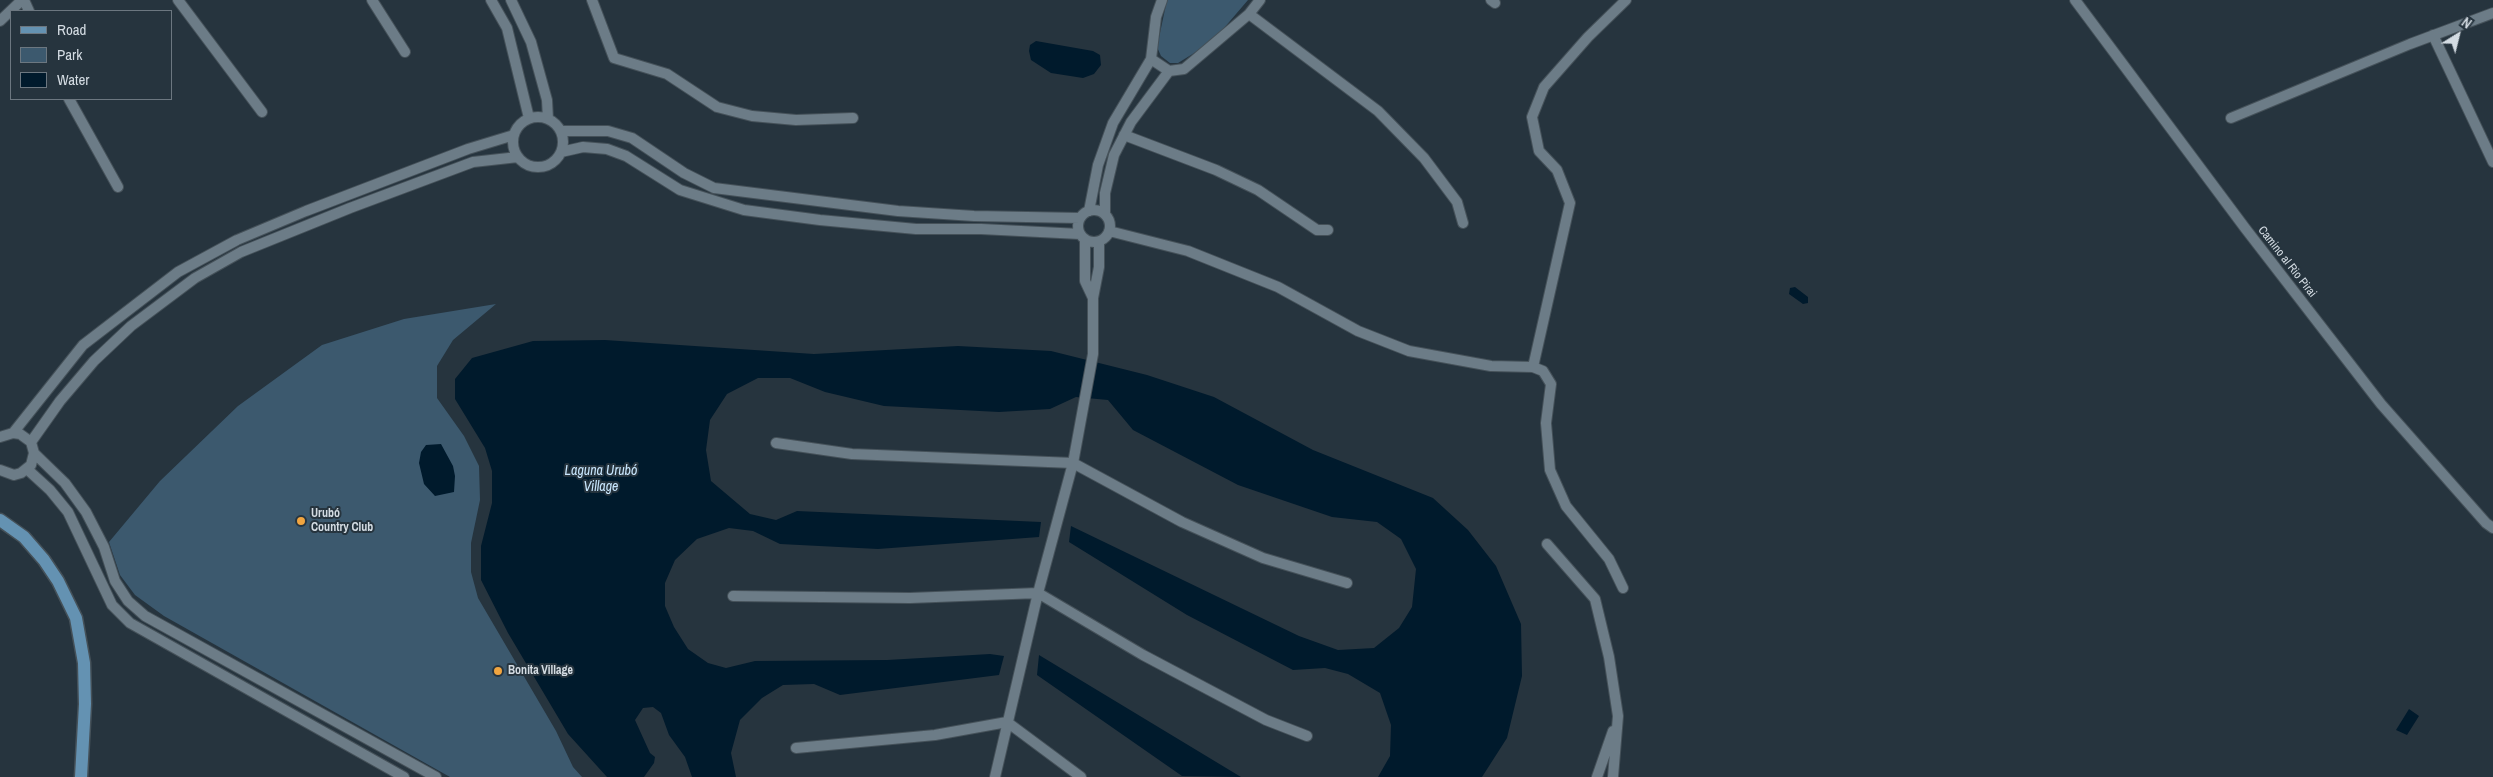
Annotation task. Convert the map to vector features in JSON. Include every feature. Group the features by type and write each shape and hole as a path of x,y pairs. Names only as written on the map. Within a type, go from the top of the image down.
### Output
{"main road":[{"path":"0,520 24,537 44,560 58,581 76,618 84,663 85,704 81,777"}],"street":[{"path":"12,10 23,0"},
{"path":"178,0 262,112"},
{"path":"372,0 405,52"},
{"path":"491,0 507,28 529,118"},
{"path":"511,0 531,42 547,100 548,118"},
{"path":"592,0 614,58 667,74 717,108 752,116 796,120 853,118"},
{"path":"561,131 608,131 632,138 684,174 714,188 898,211 974,216 1080,218 1090,211 1098,165 1113,123 1151,59 1156,17 1162,0"},
{"path":"1151,59 1169,71 1184,69 1249,14 1260,0"},
{"path":"1533,367 1570,203 1557,170 1539,151 1532,117 1544,87 1588,37 1626,0"},
{"name":"Camino al Rio Pirai","path":"2075,0 2245,228 2381,404 2486,523 2493,528"},
{"path":"0,21 10,12"},
{"path":"2230,118 2433,35 2493,13"},
{"path":"1249,14 1378,111 1424,158 1457,202 1463,224"},
{"path":"2433,35 2493,162"},
{"path":"561,152 583,148 607,149 626,156 680,190 744,210 820,220 916,229 980,229 1083,236 1093,242 1099,242 1110,231 1110,222 1105,214 1105,193 1114,155 1131,122 1169,71"},
{"path":"70,100 118,187"},
{"path":"529,118 548,118 561,131 563,140 561,152 552,164 543,167 525,163 518,157 514,148 514,135 521,123 529,118"},
{"path":"13,433 83,345 122,313 178,272 237,240 468,149 514,135"},
{"path":"1124,135 1216,170 1258,190 1317,230 1328,230"},
{"path":"31,442 60,401 94,361 131,326 195,278 241,252 473,162 518,157"},
{"path":"653,173 662,160"},
{"path":"820,220 822,203"},
{"path":"1090,211 1105,214"},
{"path":"1080,218 1078,224 1083,236 1085,281 1093,298"},
{"path":"1110,231 1188,251 1278,287 1358,331 1410,351 1491,366 1533,367 1543,372 1551,384 1546,423 1550,470 1566,506 1609,559 1623,588"},
{"path":"995,777 1038,593 1074,463 1093,359 1093,298 1099,267 1099,242"},
{"path":"122,313 131,326"},
{"path":"0,437 13,433 20,434 31,442 34,453 34,460 27,469 14,475 0,470"},
{"path":"776,444 852,454 1074,463 1182,522 1263,558 1347,583"},
{"path":"34,453 64,483 86,512 104,547 115,581 128,602 145,616 436,777"},
{"path":"27,469 50,490 68,512 99,581 118,610 130,623 404,777"},
{"path":"1547,544 1595,599 1609,656 1618,716 1613,777"},
{"path":"733,596 910,598 1038,593 1143,655 1257,716 1307,736"},
{"path":"118,610 128,602"},
{"path":"1597,777 1618,716"},
{"path":"796,748 935,735 1007,722 1081,777"}],"green space":[{"path":"1167,0 1248,0 1212,42 1178,63 1170,63 1161,56 1157,47"},
{"name":"Urubó Country Club","path":"496,304 453,340 437,366 437,398 464,436 479,466 480,500 471,543 471,572 478,598 556,731 573,767 582,777 450,777 164,616 135,595 120,575 109,542 160,481 238,406 322,345 404,319"}],"water":[{"path":"1036,41 1093,51 1100,55 1101,65 1094,74 1083,78 1051,73 1031,60 1030,45"},
{"path":"1795,287 1808,297 1808,303 1803,304 1789,294 1790,288"},
{"name":"Laguna Urubó Village","path":"605,340 814,354 958,346 1051,351 1147,375 1214,397 1313,450 1433,498 1468,530 1496,566 1521,624 1522,676 1507,738 1482,777 1378,777 1390,756 1391,725 1380,693 1348,674 1325,668 1293,670 1187,615 1069,542 1071,526 1299,636 1338,650 1374,648 1399,628 1412,607 1416,569 1401,539 1377,522 1332,517 1238,485 1133,430 1108,400 1076,397 1050,409 999,412 884,406 825,392 790,378 758,378 727,394 710,420 706,450 711,481 750,514 776,520 797,511 1041,522 1039,537 878,549 780,544 753,531 729,528 697,539 675,560 665,583 665,606 674,627 688,649 708,663 726,668 755,661 887,660 990,654 1004,656 999,675 840,695 814,684 783,685 762,698 740,720 731,753 736,777 692,777 685,757 669,735 661,713 653,707 643,708 635,720 650,753 655,757 654,763 644,777 607,777 568,734 508,633 481,580 481,546 492,503 492,471 485,448 455,399 455,379 472,358 533,341"},
{"path":"441,444 453,466 455,476 454,492 435,496 424,484 419,463 421,452 426,445"},
{"path":"1039,655 1241,777 1182,776 1037,675"},
{"path":"2409,709 2419,716 2407,735 2396,730"}],"place":[{"name":"Urubó Country Club","path":"301,521"},
{"name":"Bonita Village","path":"498,671"}]}
